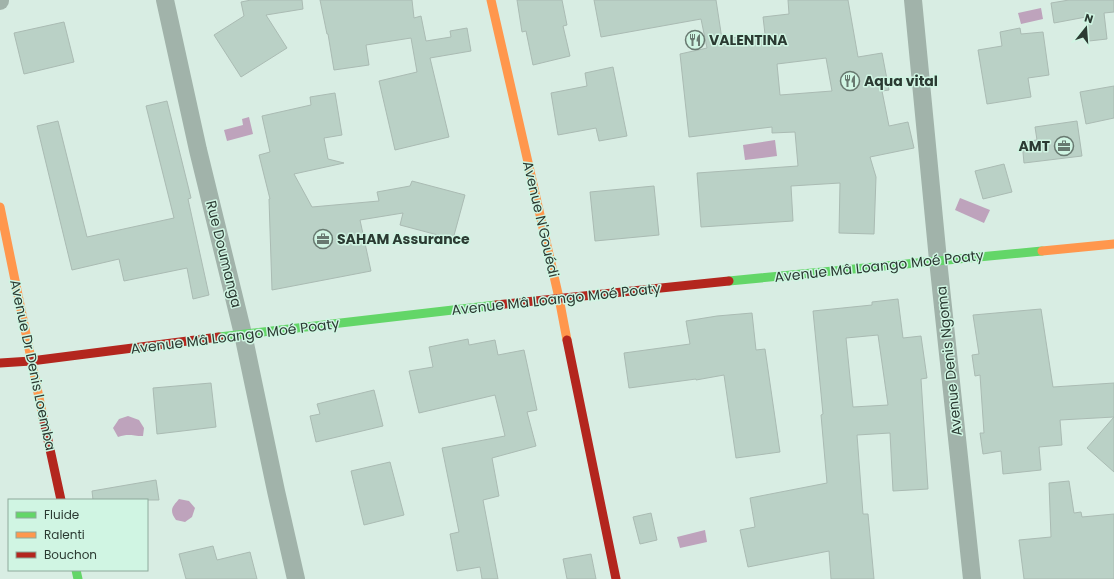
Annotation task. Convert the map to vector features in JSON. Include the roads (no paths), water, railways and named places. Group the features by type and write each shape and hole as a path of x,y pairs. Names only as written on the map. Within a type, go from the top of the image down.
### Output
{"street":[{"name":"Rue Doumanga","path":"164,0 198,150 243,334 296,579"},
{"name":"Avenue N'Gouédi","path":"490,0 559,298 616,579"},
{"name":"Avenue Denis Ngoma","path":"913,0 938,260 972,579"},
{"name":"Avenue Dr Denis Loemba","path":"0,207 61,499"},
{"name":"Avenue Mâ Loango Moé Poaty","path":"0,363 31,361 243,334 559,298 1114,244"}],"place":[{"name":"VALENTINA","path":"695,40"},
{"name":"Aqua vital","path":"850,81"},
{"name":"AMT","path":"1064,146"},
{"name":"SAHAM Assurance","path":"323,239"}]}
